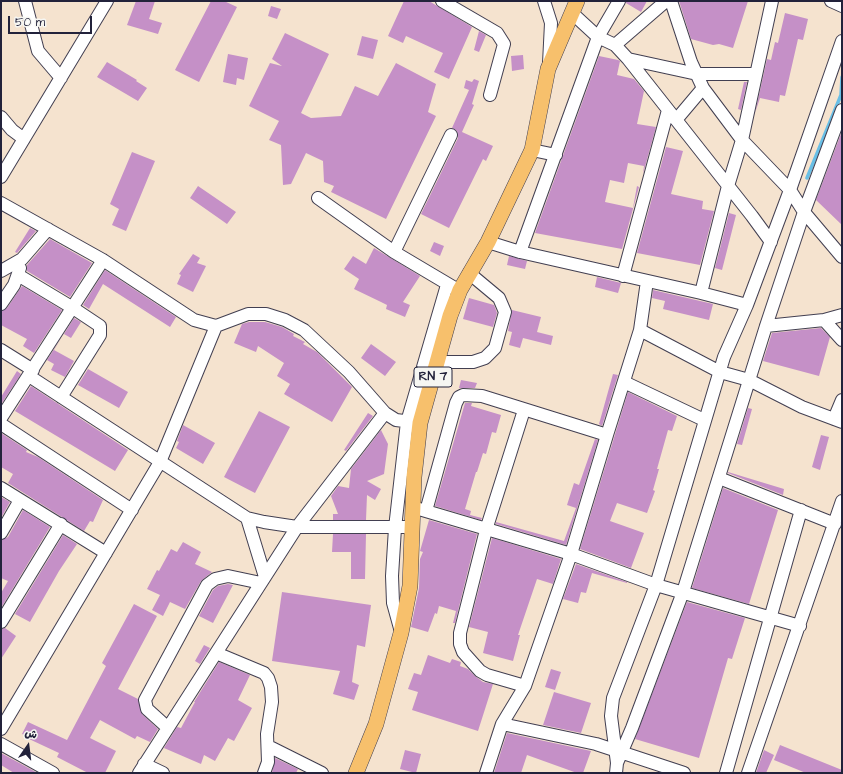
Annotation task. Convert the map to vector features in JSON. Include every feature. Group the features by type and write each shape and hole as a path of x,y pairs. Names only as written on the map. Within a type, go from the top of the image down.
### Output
{"main road":[{"name":"RN 7","path":"356,773 376,724 401,634 410,586 412,527 420,509 414,477 414,423 437,362 450,316 454,287 469,273 488,242 532,150 548,69 575,7"}],"street":[{"path":"25,1 38,51 60,78"},
{"path":"442,1 497,33 504,44 490,95"},
{"path":"544,1 551,23 548,69"},
{"path":"520,252 598,37 619,1"},
{"path":"615,45 666,1"},
{"path":"671,1 703,88 742,140 790,190 804,212 842,257"},
{"path":"701,293 728,186 742,140 772,1"},
{"path":"831,1 842,6"},
{"path":"1,177 60,78 101,4"},
{"path":"575,7 598,37 615,45 628,59 771,242"},
{"path":"618,760 611,716 612,703 656,585 704,420 720,372 771,242 842,41"},
{"path":"628,59 697,74 756,74"},
{"path":"676,120 703,88"},
{"path":"623,276 668,110"},
{"path":"618,760 683,592 766,326 804,212 842,110"},
{"path":"1,116 12,130 24,139"},
{"path":"394,252 451,135"},
{"path":"532,150 556,155"},
{"path":"318,198 394,252 454,287 414,423 395,528 392,576 393,603 401,634"},
{"path":"1,203 103,260 194,320 216,326 248,314 266,314 285,320 304,330 349,372 385,413 396,420 414,423"},
{"path":"1,271 22,259 48,229"},
{"path":"488,242 520,252 701,293 746,305"},
{"path":"1,304 18,276 22,259"},
{"path":"1,418 103,260"},
{"path":"437,362 473,362 485,358 495,348 505,312 499,298 469,273"},
{"path":"18,276 96,322 101,329 100,335 61,396"},
{"path":"486,773 502,724 525,686 571,554 640,330 647,281"},
{"path":"766,326 824,320 842,315"},
{"path":"824,320 842,340"},
{"path":"1,729 160,462 216,326"},
{"path":"640,330 720,372 749,380 802,407 838,420 842,400"},
{"path":"1,350 61,396 247,518 297,527 412,527"},
{"path":"624,382 704,420"},
{"path":"607,435 482,396 473,394 459,397 420,509 486,530 571,554 656,585 800,626"},
{"path":"524,410 486,530 460,633 460,644 463,652 480,671 487,676 525,686"},
{"path":"163,773 142,768 297,527 385,413"},
{"path":"1,424 132,510"},
{"path":"719,478 834,524"},
{"path":"1,488 106,553"},
{"path":"1,533 20,500"},
{"path":"748,773 842,501"},
{"path":"726,773 801,510"},
{"path":"247,518 263,580"},
{"path":"1,622 61,524"},
{"path":"168,728 147,709 145,700 208,585 215,579 228,576 263,580"},
{"path":"216,653 264,673 268,678 271,687 272,702 268,730 268,762 264,773"},
{"path":"502,724 618,760 684,773"},
{"path":"1,744 46,771"},
{"path":"268,746 322,773"}],"building":[{"path":"136,1 155,1 149,19 162,23 158,34 127,25"},
{"path":"211,1 224,1 237,7 199,82 175,70"},
{"path":"404,1 429,1 472,27 449,79 434,72 443,53 406,36 403,43 388,36"},
{"path":"626,1 647,1 641,12 626,3"},
{"path":"679,1 748,1 733,48 719,44 713,45 691,39"},
{"path":"271,6 281,9 277,19 268,16"},
{"path":"785,13 808,19 803,40 798,39 785,96 780,95 779,102 760,98 755,113 767,59 771,60 775,42 778,43"},
{"path":"479,31 486,35 479,52 474,50"},
{"path":"285,33 329,54 301,113 311,118 341,116 355,86 378,96 396,63 436,84 428,112 436,116 386,219 331,192 334,186 324,182 323,161 306,153 291,184 283,185 281,145 269,140 279,121 249,106 270,63 282,66 272,59"},
{"path":"362,36 378,40 373,59 357,55"},
{"path":"228,54 248,58 244,80 237,78 236,85 223,82"},
{"path":"523,55 524,69 512,71 511,56"},
{"path":"599,56 620,61 617,75 634,79 644,91 637,124 656,127 643,174 644,166 628,163 624,183 610,180 605,202 633,208 637,186 639,187 622,249 535,233"},
{"path":"107,62 137,80 136,81 147,88 138,101 97,77"},
{"path":"474,79 479,81 472,104 474,105 462,132 493,146 486,161 483,159 449,228 421,214 458,138 457,131 452,128 469,90 464,88 466,80 472,82"},
{"path":"744,82 747,82 741,110 738,109"},
{"path":"842,131 842,225 816,200"},
{"path":"666,147 683,151 671,194 703,201 702,209 714,211 700,265 637,253"},
{"path":"132,152 155,161 126,231 112,225 119,209 110,204"},
{"path":"198,186 236,212 227,224 190,198"},
{"path":"729,213 736,215 722,270 715,268"},
{"path":"30,228 36,231 17,253 15,252"},
{"path":"50,239 92,263 70,297 27,271 27,265"},
{"path":"434,242 444,246 440,256 430,251"},
{"path":"374,248 420,276 403,302 410,305 405,317 386,309 387,305 354,289 359,279 344,269 353,256 366,264"},
{"path":"193,254 200,258 197,263 206,266 193,292 177,284 181,275 179,274"},
{"path":"509,256 527,261 525,269 507,265"},
{"path":"105,270 176,317 170,327 103,284 89,309 83,305"},
{"path":"597,277 621,283 618,293 595,287"},
{"path":"22,286 62,310 34,353 23,346 27,339 1,325 1,311 7,308"},
{"path":"653,290 713,304 709,320 663,309 665,301 652,298"},
{"path":"469,298 494,305 497,313 493,327 463,319"},
{"path":"512,310 541,317 537,332 553,336 551,345 523,338 520,348 509,345 512,332 508,331"},
{"path":"74,318 81,322 71,338 64,334"},
{"path":"249,322 265,322 282,327 294,334 293,336 305,342 303,344 317,352 352,387 332,422 284,394 290,384 277,376 284,363 258,346 256,352 234,343 242,324"},
{"path":"821,328 830,337 819,376 763,361 772,333"},
{"path":"62,337 54,350 74,361 65,377 51,370 54,364 47,360"},
{"path":"371,344 396,362 385,376 361,358"},
{"path":"88,369 128,392 119,408 78,385"},
{"path":"17,371 21,374 2,403 1,397"},
{"path":"613,374 618,375 602,426 599,424"},
{"path":"461,380 477,383 475,388 459,388"},
{"path":"31,386 128,450 115,471 15,411"},
{"path":"628,392 677,416 672,431 668,430 657,469 659,469 653,490 655,491 647,513 617,503 610,521 644,533 631,568 580,549"},
{"path":"465,403 472,403 471,406 501,415 496,433 492,432 486,454 483,453 465,509 471,511 470,515 482,518 481,520 435,506"},
{"path":"748,408 752,409 742,445 737,444"},
{"path":"259,411 290,427 255,493 224,477"},
{"path":"368,413 373,416 346,451 344,450"},
{"path":"183,425 215,443 203,464 176,448"},
{"path":"381,430 388,444 384,474 367,481 381,489 375,500 367,495 366,520 333,520 333,514 338,514 331,496 338,486 349,488 351,469"},
{"path":"1,433 27,450 26,452 38,457 103,500 93,522 90,521 84,531 8,483 13,474 1,467"},
{"path":"821,435 829,437 820,470 812,467"},
{"path":"595,439 598,440 566,545 496,524 496,522 564,541 576,508 567,505 574,483 579,485"},
{"path":"728,473 784,489 783,495"},
{"path":"723,488 778,510 749,604 692,588"},
{"path":"1,497 10,502 1,518"},
{"path":"23,510 50,527 1,608 1,593 8,581 1,578 1,540 8,537"},
{"path":"429,520 477,534 455,623 453,623 456,611 439,606 437,614 435,613 428,632 411,627 419,588 420,559 423,552 420,551"},
{"path":"333,534 366,534 365,579 351,579 351,552 332,552"},
{"path":"63,535 77,544 59,571 30,622 15,614"},
{"path":"492,538 561,559 553,584 537,579 518,635 520,635 513,661 483,653 488,632 469,627"},
{"path":"183,542 201,552 195,564 212,572 201,581 185,609 170,602 163,616 152,610 160,595 147,589 157,570 159,571 171,549 177,552"},
{"path":"576,564 627,583 592,573 586,593 581,592 578,603 563,599"},
{"path":"228,584 233,585 213,623 199,616 213,590 218,586"},
{"path":"282,592 371,605 365,647 357,645 352,682 359,685 354,700 333,694 340,671 272,661"},
{"path":"687,602 745,618 732,659 728,658 699,758 635,739"},
{"path":"134,604 157,616 118,689 138,699 142,714 158,729 150,742 137,736 135,739 100,720 90,738 116,751 105,773 88,773 57,757 59,753 29,739 30,737 22,734 28,722 67,740 106,666 102,663"},
{"path":"5,628 16,636 1,659 1,629"},
{"path":"204,645 210,648 200,664 195,661"},
{"path":"428,655 450,663 452,659 461,662 460,666 468,669 483,682 493,684 478,731 412,710 418,692 408,689 414,673 421,675"},
{"path":"219,662 250,675 238,700 252,708 234,741 228,738 215,761 204,755 201,764 164,748 177,727 181,728 194,702"},
{"path":"551,669 561,672 555,690 545,687"},
{"path":"554,692 591,703 581,733 543,725"},
{"path":"507,733 591,751 583,773 577,773 527,755 521,773 494,773"},
{"path":"780,745 842,770 842,773 806,773 774,760"},
{"path":"405,750 421,754 416,773 400,769"},
{"path":"764,750 774,755 766,773 756,773"},
{"path":"1,753 37,773 14,773 1,765"},
{"path":"275,758 298,769 296,773 272,773"}],"waterway":[{"path":"807,178 841,95 842,77"}]}
